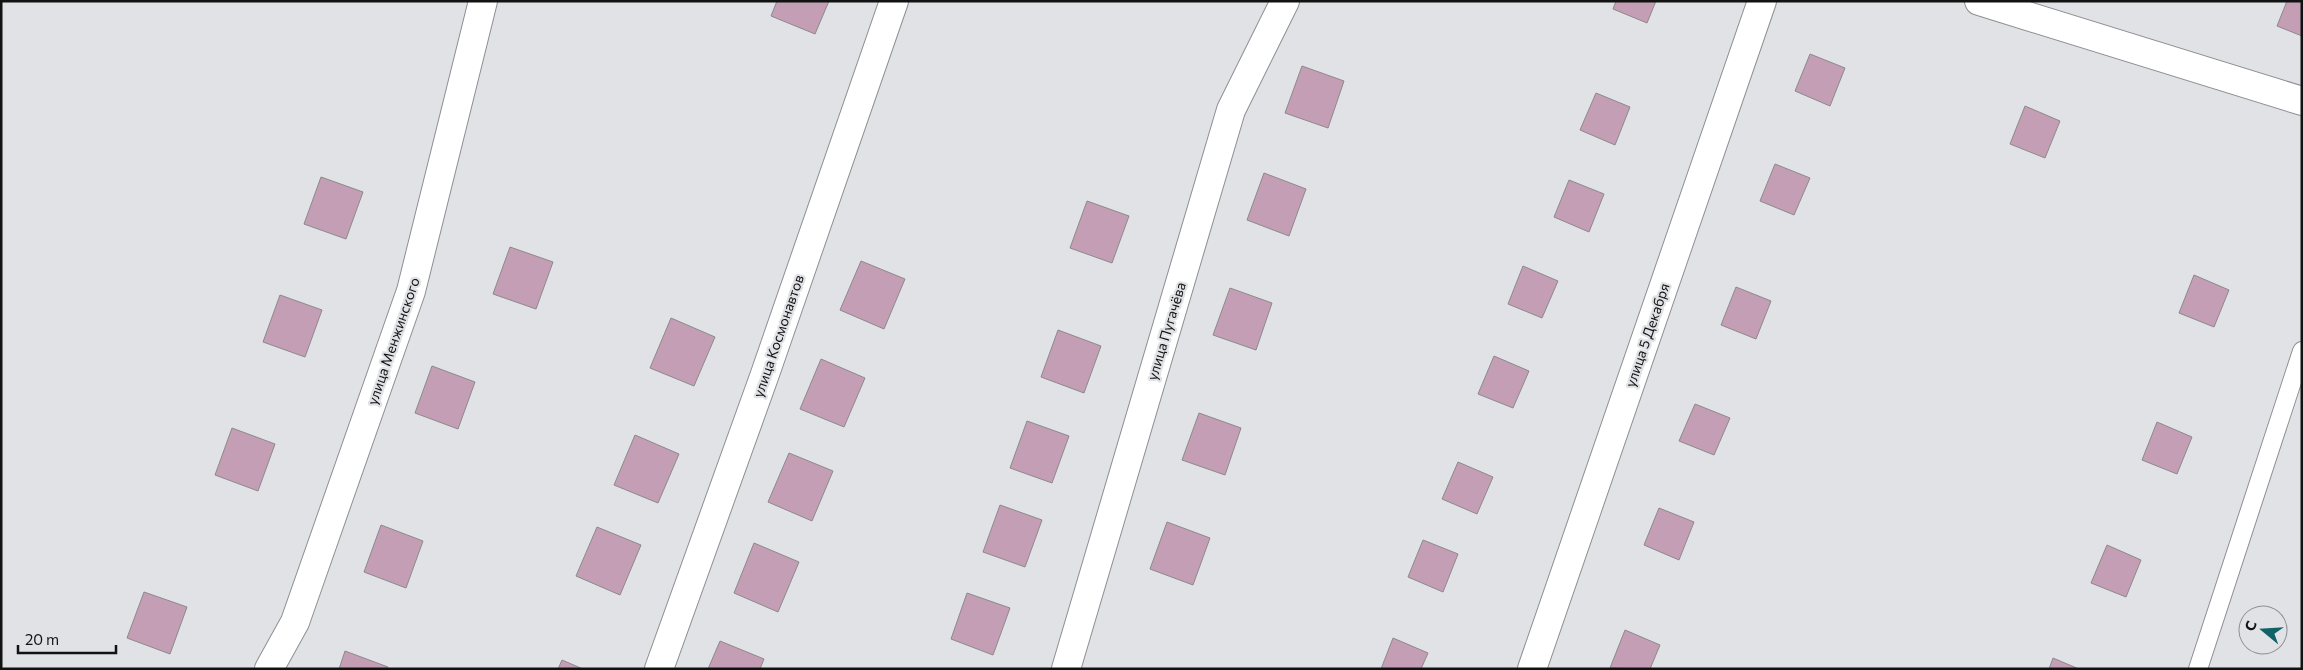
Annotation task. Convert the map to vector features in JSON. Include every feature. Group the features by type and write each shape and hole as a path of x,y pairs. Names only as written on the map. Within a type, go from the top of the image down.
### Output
{"street":[{"name":"улица Менжинского","path":"269,669 295,622 411,291 483,1"},
{"name":"улица Космонавтов","path":"659,669 765,374 894,1"},
{"name":"улица Пугачёва","path":"1066,669 1231,110 1285,1"},
{"name":"улица 5 Декабря","path":"1532,669 1762,1"},
{"path":"1979,1 2302,101"}],"lane":[{"path":"2198,669 2302,351"}],"building":[{"path":"777,1 829,1 815,34 771,16"},
{"path":"1616,1 1656,1 1647,23 1613,9"},
{"path":"2287,1 2302,1 2302,36 2277,26"},
{"path":"1810,54 1845,68 1830,106 1795,91"},
{"path":"1302,66 1344,81 1328,128 1285,113"},
{"path":"1596,93 1630,107 1615,145 1580,130"},
{"path":"2025,106 2060,121 2045,158 2010,144"},
{"path":"1775,164 1810,178 1794,215 1760,201"},
{"path":"1264,173 1306,189 1289,236 1247,220"},
{"path":"321,177 363,192 346,239 304,224"},
{"path":"1569,180 1604,194 1589,232 1554,217"},
{"path":"1087,201 1129,216 1112,263 1070,248"},
{"path":"510,247 553,262 536,309 493,294"},
{"path":"861,261 905,279 884,329 840,310"},
{"path":"1523,266 1558,281 1542,318 1508,304"},
{"path":"2194,275 2229,290 2214,327 2179,313"},
{"path":"1736,287 1771,301 1756,339 1721,325"},
{"path":"1230,288 1272,303 1256,350 1213,335"},
{"path":"280,295 322,310 305,357 263,342"},
{"path":"671,318 715,337 694,386 650,368"},
{"path":"1058,330 1101,346 1084,393 1041,377"},
{"path":"1494,356 1529,371 1513,408 1478,394"},
{"path":"821,359 865,378 844,427 800,409"},
{"path":"432,366 475,382 458,429 415,413"},
{"path":"1695,404 1730,418 1714,455 1679,441"},
{"path":"1199,413 1241,428 1225,475 1182,460"},
{"path":"1027,421 1069,436 1052,483 1010,468"},
{"path":"2157,422 2192,437 2177,474 2142,460"},
{"path":"232,428 275,444 258,491 215,475"},
{"path":"635,435 679,454 658,503 614,485"},
{"path":"789,453 833,471 812,521 768,502"},
{"path":"1458,462 1493,477 1477,514 1442,499"},
{"path":"1000,505 1042,520 1025,567 983,552"},
{"path":"1659,508 1694,522 1679,560 1644,545"},
{"path":"1167,522 1210,538 1193,585 1150,569"},
{"path":"381,525 423,541 406,588 364,572"},
{"path":"597,527 641,545 620,595 576,576"},
{"path":"1423,540 1458,554 1443,592 1408,577"},
{"path":"754,543 799,562 778,612 734,593"},
{"path":"2107,545 2141,560 2126,597 2091,583"},
{"path":"144,592 187,607 170,654 127,638"},
{"path":"967,593 1010,608 993,655 951,639"},
{"path":"1625,630 1660,645 1650,669 1610,668"},
{"path":"1393,638 1428,653 1421,669 1381,669"},
{"path":"720,641 764,659 760,669 708,669"},
{"path":"345,651 388,667 387,669 339,669"},
{"path":"2053,658 2079,669 2049,669"},
{"path":"562,660 583,669 558,669"}]}
